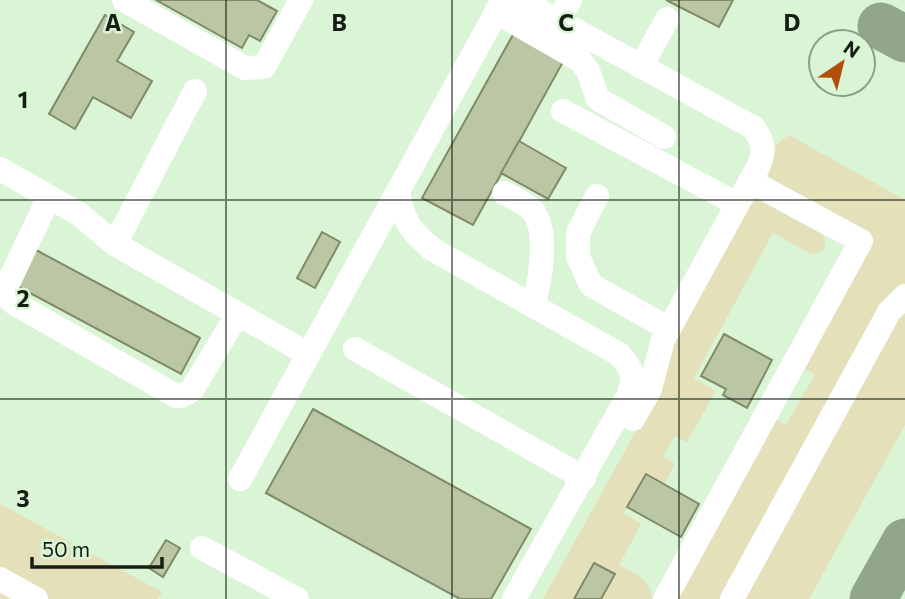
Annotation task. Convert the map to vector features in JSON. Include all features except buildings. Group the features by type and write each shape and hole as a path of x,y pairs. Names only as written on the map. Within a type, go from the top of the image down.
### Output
{"lane":[{"path":"124,0 245,68 264,67 301,0"},
{"path":"520,0 564,11 641,67 754,128 761,139 764,154 663,340 650,389 533,599"},
{"path":"240,479 500,6 580,60 588,71 598,99 664,137"},
{"path":"641,67 667,19"},
{"path":"115,244 195,91"},
{"path":"563,111 737,204"},
{"path":"0,169 79,214 115,244 308,354"},
{"path":"665,599 861,241 750,181"},
{"path":"398,190 404,217 432,249 619,354 632,370 633,383 627,398 514,599"},
{"path":"504,193 526,205 537,219 542,255 540,284 533,306"},
{"path":"597,196 578,233 578,257 591,285 669,329"},
{"path":"49,197 5,290 6,296 14,303 176,396 182,396 192,390 237,315"},
{"path":"732,599 889,312 905,296"},
{"path":"355,349 584,478"},
{"path":"202,548 297,599"},
{"path":"0,579 36,599"}],"shaded area":[{"path":"789,135 905,200 905,425 809,599 675,599 775,419 786,425 815,374 803,368 874,240 771,182 767,172 777,144"},
{"path":"755,201 763,202 823,235 825,246 819,253 811,254 773,233 694,378 716,391 687,442 675,436 663,456 675,464 664,485 646,474 624,513 641,524 619,565 646,582 652,599 543,599 657,393 667,354"},
{"path":"0,504 162,592 158,599 0,599"}],"taxiway":[{"path":"881,26 905,39"},
{"path":"873,599 905,542"}]}
